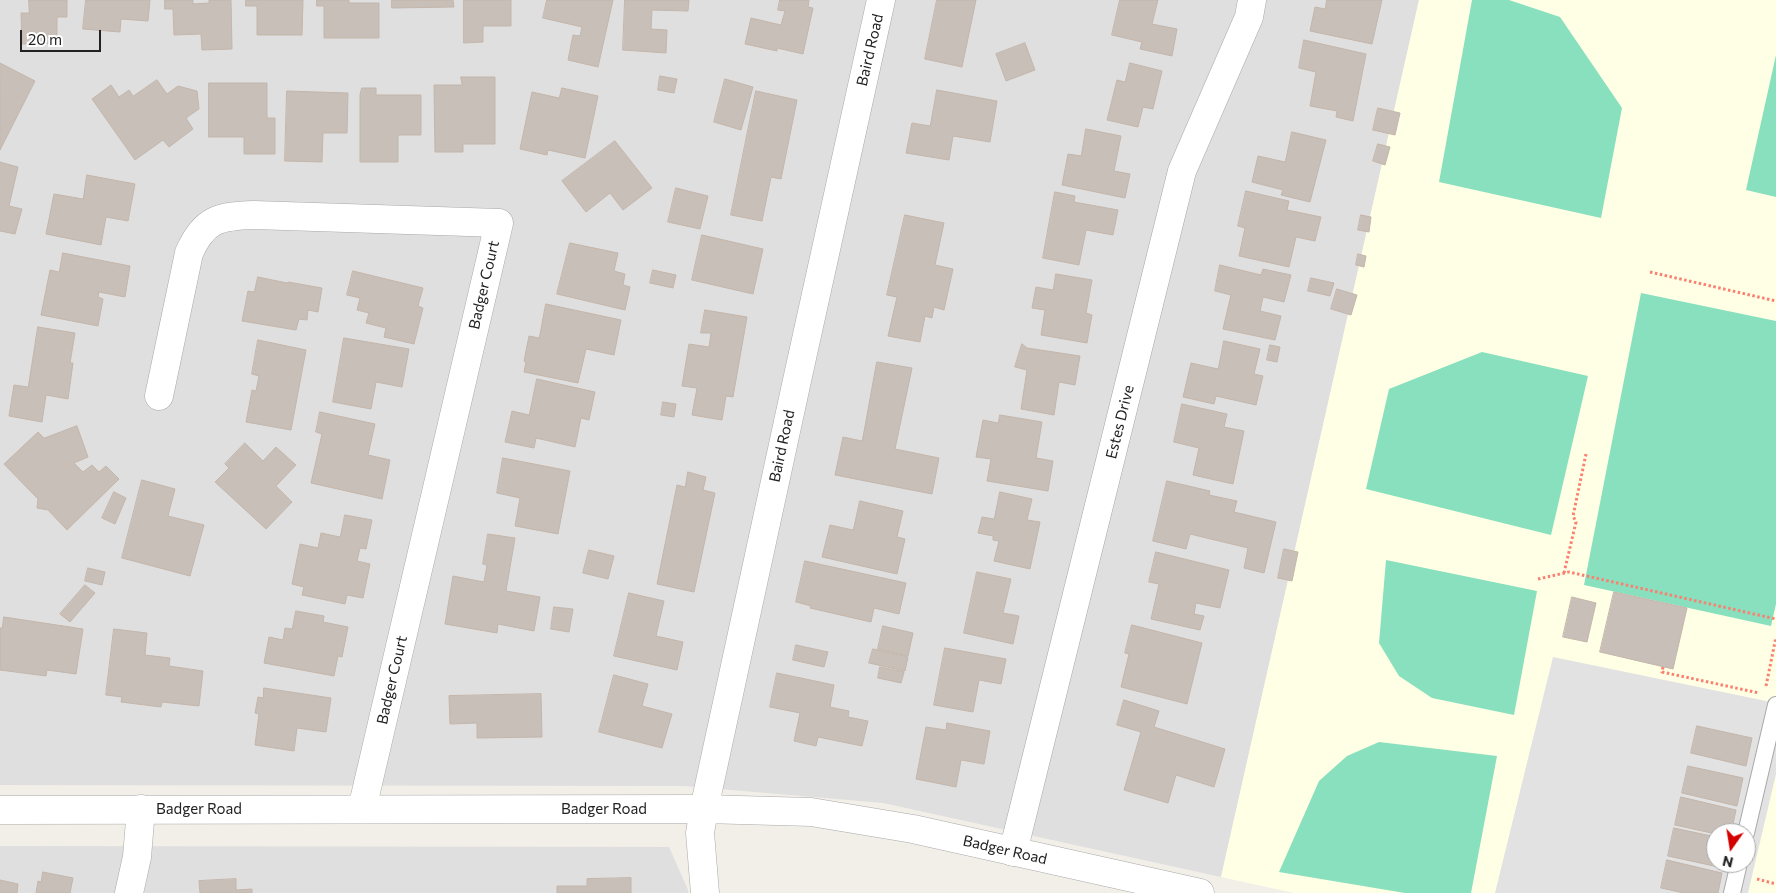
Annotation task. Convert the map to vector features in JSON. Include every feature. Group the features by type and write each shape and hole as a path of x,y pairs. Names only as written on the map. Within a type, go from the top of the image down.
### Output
{"street":[{"name":"Baird Road","path":"705,893 700,833 704,809 791,404 881,0"},
{"name":"Estes Drive","path":"1014,852 1182,171 1248,17 1252,0"},
{"name":"Badger Court","path":"159,396 189,253 196,237 208,225 220,218 235,215 254,215 499,223 362,809"},
{"path":"130,893 137,857 141,809"},
{"name":"Badger Road","path":"0,810 704,809 811,812 913,829 1200,893"}],"lane":[{"path":"1748,823 1776,705"},
{"path":"1732,893 1737,873"}],"path":[{"path":"1650,272 1776,301"},
{"path":"1564,573 1576,522 1573,516 1586,454"},
{"path":"1538,580 1569,572 1776,619"},
{"path":"1663,667 1662,672 1764,694 1776,637"}],"shaded area":[{"path":"0,0 1419,0 1221,877 883,803 684,786 0,785"},
{"path":"1419,0 1776,0 1776,893 1294,893 1221,877"},
{"path":"1553,657 1776,703 1776,774 1756,859 1756,823 1706,823 1706,873 1753,873 1748,893 1495,893"},
{"path":"0,846 669,847 688,893 0,893"}],"green space":[{"path":"1472,0 1509,0 1560,17 1622,108 1601,218 1439,182"},
{"path":"1776,55 1776,197 1746,190"},
{"path":"1641,293 1776,321 1776,604 1771,626 1584,585"},
{"path":"1482,352 1588,376 1551,535 1366,489 1389,389"},
{"path":"1386,560 1537,591 1514,715 1432,698 1399,676 1379,643"},
{"path":"1379,742 1497,756 1471,893 1405,893 1279,872 1319,781 1347,756"}],"building":[{"path":"29,0 67,0 67,17 57,17 57,43 22,44 21,13 29,13"},
{"path":"86,0 150,0 148,21 121,19 120,32 83,29"},
{"path":"165,0 193,0 193,4 209,3 209,0 231,0 232,49 202,50 201,34 174,35 173,9 165,9"},
{"path":"246,0 303,0 302,35 257,35 257,6 246,6"},
{"path":"317,0 349,0 349,3 379,3 379,38 324,38 324,6 317,6"},
{"path":"392,0 453,0 454,7 392,8"},
{"path":"464,0 511,0 511,26 483,26 483,42 464,43"},
{"path":"547,0 613,0 598,67 568,60 573,35 580,36 582,27 543,18"},
{"path":"625,0 689,0 688,11 652,10 651,29 667,30 666,53 623,50"},
{"path":"780,0 809,0 808,7 813,8 803,54 745,44 751,18 781,25 785,11 778,10"},
{"path":"937,0 976,0 962,67 925,59"},
{"path":"1120,0 1158,0 1152,24 1177,29 1172,56 1140,49 1142,42 1112,35"},
{"path":"1327,0 1382,0 1372,44 1310,31 1315,7 1325,9"},
{"path":"1304,40 1366,54 1353,121 1336,117 1337,111 1310,106 1316,72 1299,68"},
{"path":"1025,43 1035,70 1006,81 996,54"},
{"path":"0,63 35,81 0,150"},
{"path":"1130,63 1162,71 1153,109 1143,107 1138,127 1107,120 1117,80 1125,82"},
{"path":"660,76 677,79 674,93 658,90"},
{"path":"461,77 495,77 495,144 463,144 463,152 435,152 434,85 462,85"},
{"path":"725,79 753,87 741,130 714,122"},
{"path":"157,80 167,94 178,86 197,91 199,109 186,118 193,129 169,147 163,140 135,160 92,99 111,85 119,97 129,90 133,96"},
{"path":"209,83 267,83 267,118 275,118 275,154 244,154 244,137 209,137"},
{"path":"362,88 376,88 376,95 421,95 421,135 398,135 398,162 360,162 360,95"},
{"path":"562,88 598,96 585,158 548,150 547,155 520,149 532,92 559,98"},
{"path":"937,90 997,101 990,142 953,136 949,160 906,153 912,123 930,126"},
{"path":"287,91 348,93 347,133 323,133 322,162 285,161"},
{"path":"756,91 797,100 781,179 771,177 762,221 731,215"},
{"path":"1378,108 1400,113 1395,135 1373,130"},
{"path":"1086,129 1121,136 1114,171 1130,174 1125,198 1062,185 1068,154 1081,156"},
{"path":"1292,132 1326,140 1310,202 1281,195 1283,190 1252,182 1258,156 1285,162"},
{"path":"615,141 652,188 623,210 610,193 586,212 562,181"},
{"path":"1378,144 1390,147 1385,165 1373,161"},
{"path":"0,162 18,167 9,206 22,209 15,234 0,231"},
{"path":"87,175 135,184 128,221 106,217 101,245 46,234 54,194 83,199"},
{"path":"676,188 708,196 700,229 668,222"},
{"path":"1246,191 1289,201 1287,210 1321,217 1315,241 1296,237 1289,267 1239,256 1245,228 1238,226"},
{"path":"1055,192 1075,196 1074,202 1118,210 1113,235 1086,230 1079,265 1043,258"},
{"path":"905,215 944,223 935,265 953,269 944,310 934,307 932,318 925,316 920,342 888,336 897,297 887,295"},
{"path":"1361,215 1371,217 1369,232 1358,230"},
{"path":"702,235 763,249 753,294 692,280"},
{"path":"570,243 618,253 614,271 625,274 623,285 630,287 625,310 557,294"},
{"path":"63,253 130,266 125,297 99,292 98,297 103,299 98,326 41,315 50,270 59,272"},
{"path":"1358,254 1366,256 1364,267 1356,265"},
{"path":"1220,265 1261,275 1263,269 1291,275 1284,302 1263,297 1260,311 1281,316 1275,340 1223,329 1231,295 1215,291"},
{"path":"653,270 676,275 673,288 650,283"},
{"path":"353,271 423,288 418,306 423,308 414,344 384,337 386,328 366,323 369,313 357,310 360,298 347,295"},
{"path":"1056,274 1092,280 1086,313 1092,315 1087,343 1041,335 1045,310 1032,308 1036,287 1053,290"},
{"path":"258,277 322,288 318,312 308,310 307,320 299,319 296,330 242,321 248,291 254,292"},
{"path":"1311,278 1334,283 1330,296 1308,291"},
{"path":"1337,289 1357,295 1351,315 1331,309"},
{"path":"546,304 621,320 614,355 586,349 578,383 524,372 526,362 524,361 529,336 539,338"},
{"path":"705,310 747,317 733,397 726,396 722,420 692,415 697,388 682,386 689,344 709,347 711,333 701,333"},
{"path":"38,327 75,333 70,363 73,363 68,399 46,395 42,422 9,416 14,385 28,387"},
{"path":"344,338 409,349 402,387 376,382 371,409 333,402"},
{"path":"258,340 306,350 291,430 246,422 252,390 256,391 259,376 252,374"},
{"path":"1224,341 1260,349 1254,374 1263,376 1256,405 1216,396 1214,404 1183,397 1191,363 1218,369"},
{"path":"1022,344 1027,348 1080,356 1075,385 1059,382 1054,415 1021,409 1027,370 1015,367"},
{"path":"1270,345 1280,347 1277,362 1267,360"},
{"path":"877,362 912,368 895,449 939,458 932,494 835,475 843,437 862,441"},
{"path":"537,379 595,392 589,420 581,418 575,447 536,438 534,448 505,442 512,411 529,415"},
{"path":"663,402 676,404 674,417 661,415"},
{"path":"1182,404 1227,414 1224,427 1244,431 1233,484 1193,475 1199,448 1174,442"},
{"path":"320,412 375,424 368,455 390,460 382,499 311,483 322,434 316,432"},
{"path":"1000,415 1042,422 1036,458 1053,461 1048,491 987,481 991,459 976,457 983,420 998,423"},
{"path":"77,426 88,457 74,463 83,472 92,465 99,472 106,466 119,479 67,530 48,510 37,508 38,499 4,464 38,432 44,438"},
{"path":"245,443 263,461 276,447 296,465 276,486 292,502 266,529 215,482 229,468 225,464"},
{"path":"503,458 570,471 558,534 515,526 520,498 497,493"},
{"path":"688,472 706,477 703,490 715,493 694,592 657,584 677,485 685,487"},
{"path":"142,480 175,489 168,516 204,525 190,576 122,558"},
{"path":"1167,481 1210,491 1209,495 1237,501 1234,512 1276,522 1264,573 1244,568 1248,548 1190,534 1186,549 1153,541"},
{"path":"114,492 126,498 115,524 102,518"},
{"path":"1000,492 1032,499 1027,520 1040,522 1030,569 994,561 999,541 993,540 993,536 978,533 982,517 994,519"},
{"path":"860,501 903,511 897,537 905,539 897,574 822,557 830,525 853,530"},
{"path":"345,515 372,520 366,549 360,548 357,561 370,564 363,598 347,595 345,604 302,595 304,587 292,584 300,544 318,548 321,533 340,537"},
{"path":"488,534 515,538 506,591 540,597 534,631 498,624 497,633 445,624 453,576 484,582 487,565 483,564"},
{"path":"1284,549 1298,552 1292,581 1278,578"},
{"path":"589,550 614,556 608,579 583,573"},
{"path":"1156,552 1229,570 1220,608 1196,603 1194,614 1204,616 1200,630 1151,619 1159,584 1149,582"},
{"path":"805,561 906,583 899,614 874,608 871,622 810,608 811,606 796,602"},
{"path":"88,568 105,572 102,585 85,581"},
{"path":"977,572 1011,579 1003,613 1019,616 1013,644 964,633"},
{"path":"85,585 95,593 70,622 60,614"},
{"path":"1614,592 1687,608 1673,669 1600,652"},
{"path":"629,593 664,601 656,636 683,642 677,670 614,656"},
{"path":"1572,597 1596,603 1587,642 1563,637"},
{"path":"554,607 573,609 569,632 551,629"},
{"path":"296,611 324,616 323,622 348,627 342,657 338,656 334,676 264,663 269,637 283,640 285,628 292,629"},
{"path":"4,617 83,629 76,674 47,670 46,676 0,670 0,628 2,628"},
{"path":"1132,625 1202,643 1187,704 1121,687 1129,654 1125,653"},
{"path":"883,626 913,633 908,656 878,649"},
{"path":"114,629 147,633 145,655 170,658 169,666 203,671 199,706 162,702 161,707 121,702 122,697 106,695"},
{"path":"796,645 828,652 824,667 793,660"},
{"path":"945,648 1006,659 1001,684 979,680 973,712 934,705"},
{"path":"873,649 908,657 905,671 869,663"},
{"path":"880,667 904,672 901,683 878,678"},
{"path":"777,673 834,685 830,707 849,711 848,717 868,721 862,746 818,737 816,746 794,741 800,713 770,707"},
{"path":"614,675 648,684 642,706 672,714 662,748 599,732"},
{"path":"264,688 331,698 326,732 297,728 294,751 255,745 259,714 255,713 258,697 263,698"},
{"path":"541,694 542,737 477,738 477,723 450,724 449,696"},
{"path":"1124,700 1159,711 1154,727 1225,749 1214,787 1176,775 1168,803 1124,790 1141,732 1117,725"},
{"path":"947,723 990,731 984,764 961,760 956,787 916,779 926,727 946,730"},
{"path":"1697,726 1752,738 1746,766 1691,753"},
{"path":"1688,766 1743,778 1737,806 1682,793"},
{"path":"1681,797 1736,810 1733,823 1706,823 1706,832 1675,825"},
{"path":"1674,828 1706,835 1706,864 1668,856"},
{"path":"1667,860 1706,869 1706,873 1722,873 1718,893 1684,893 1661,888"},
{"path":"43,872 73,878 70,893 36,893 38,881 41,882"},
{"path":"631,878 631,893 557,893 557,886 587,886 587,879"},
{"path":"236,879 236,890 252,889 252,893 200,893 199,881"},
{"path":"0,880 18,884 17,893 0,893"}]}
